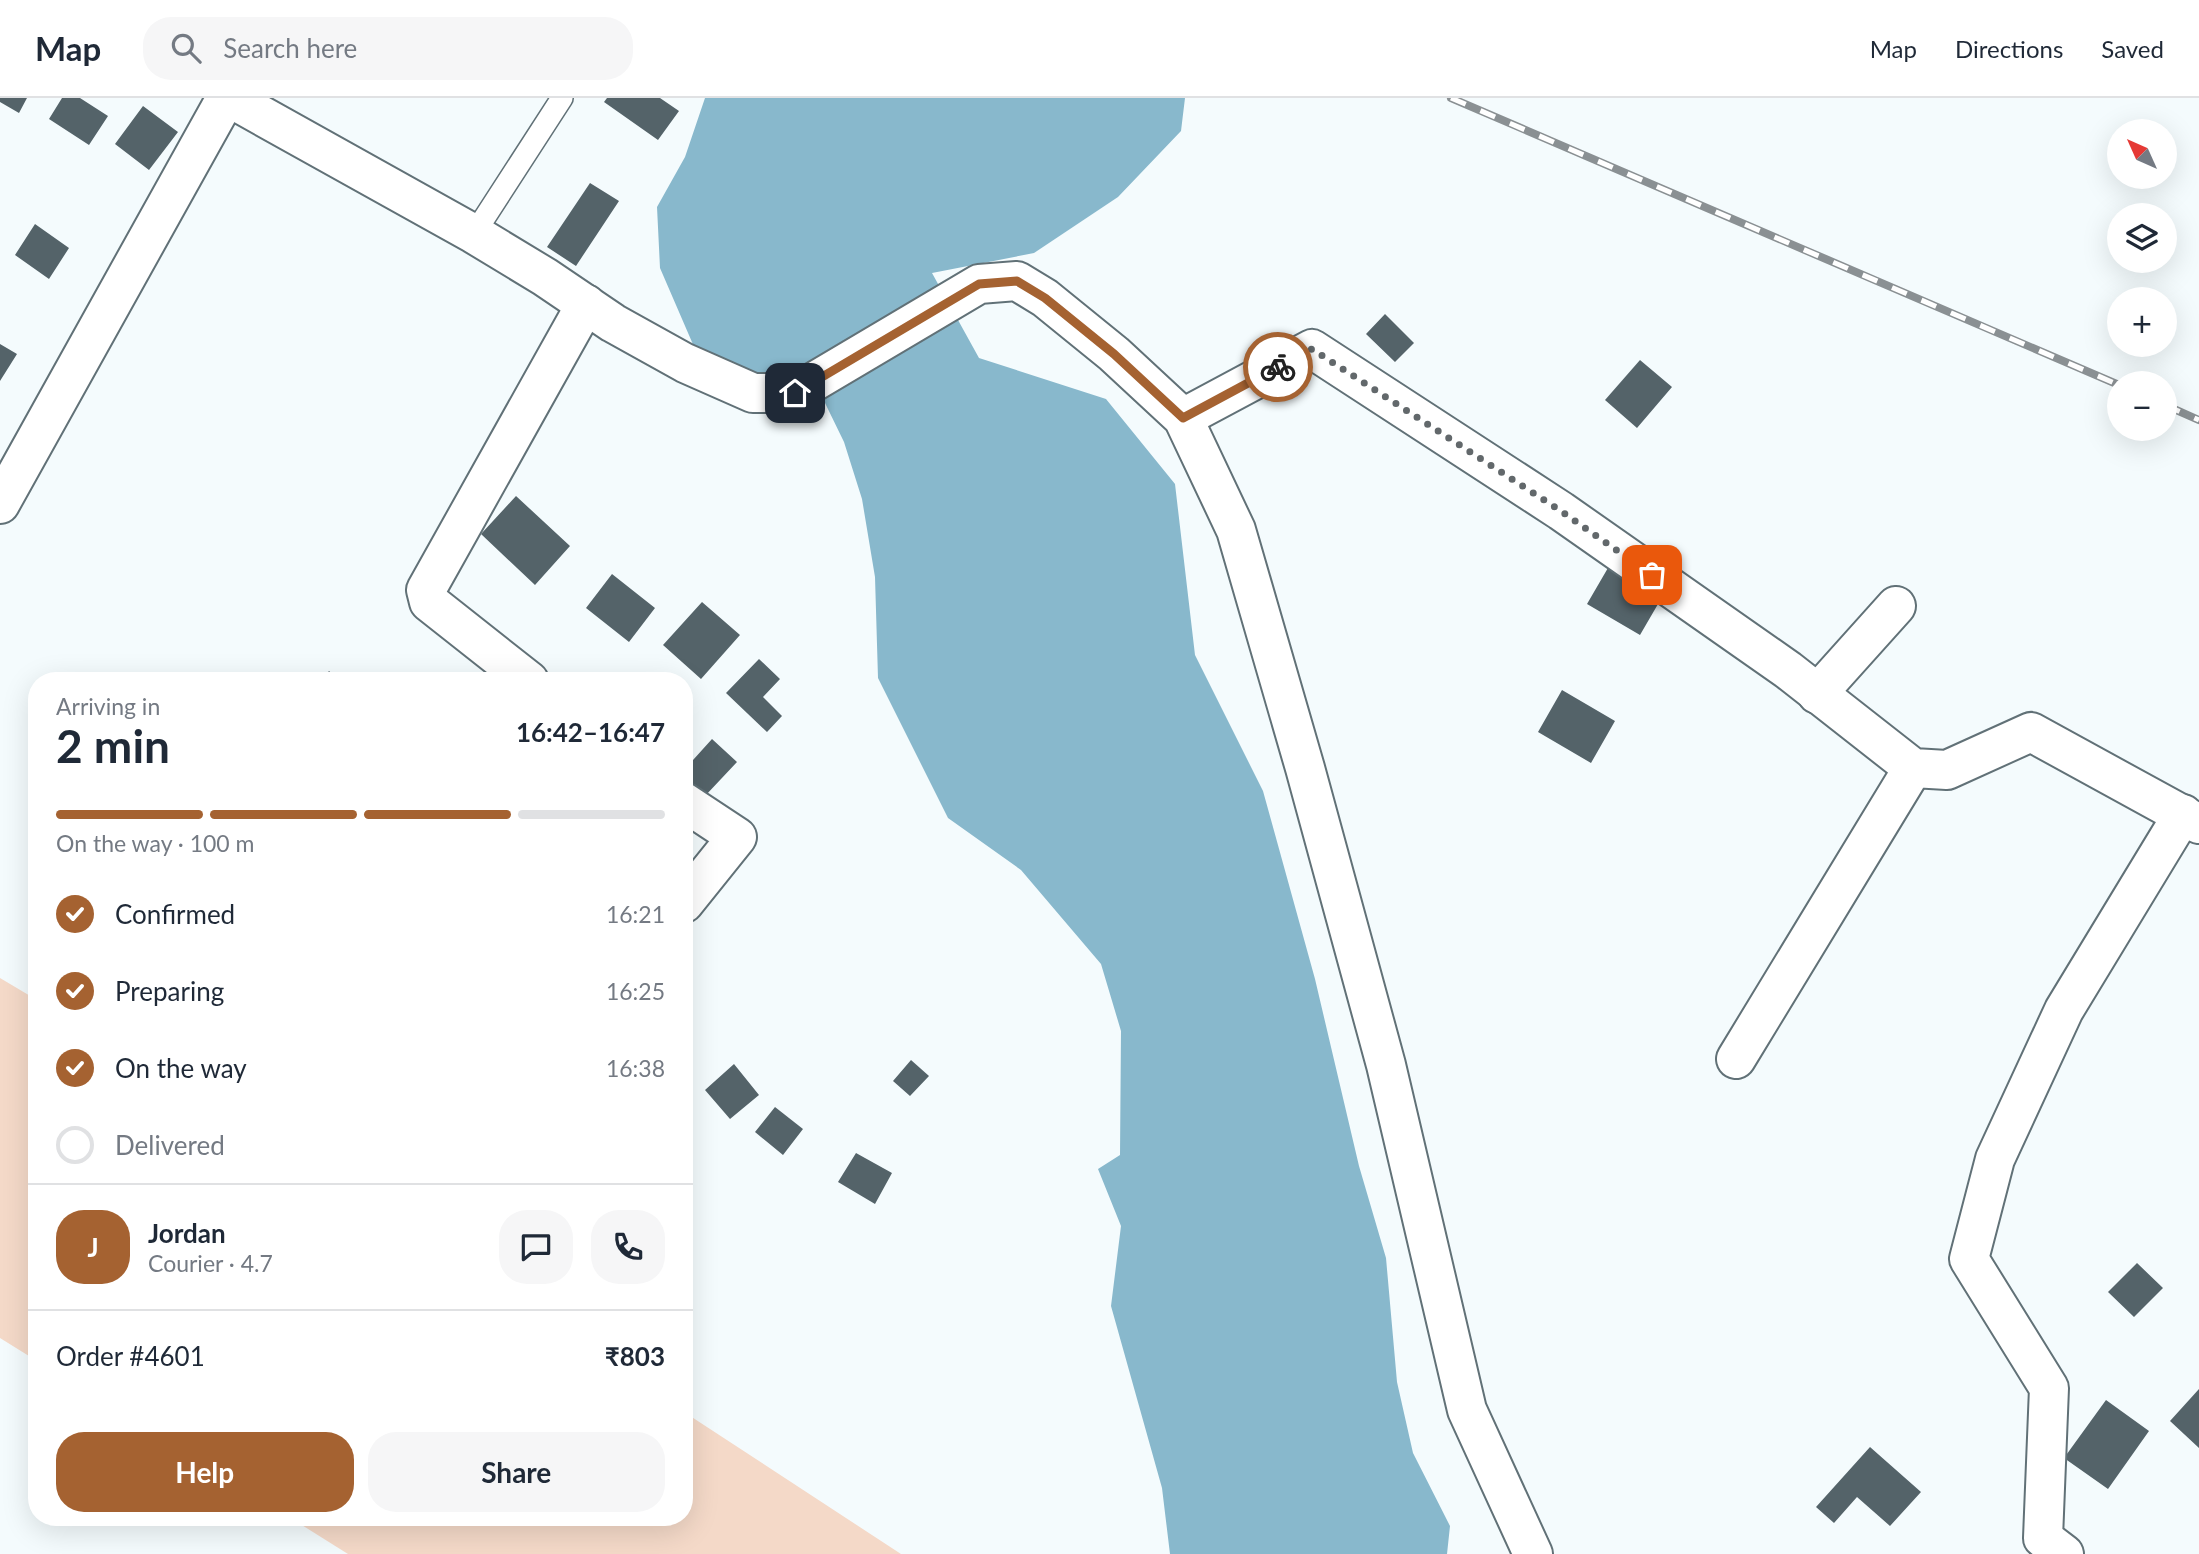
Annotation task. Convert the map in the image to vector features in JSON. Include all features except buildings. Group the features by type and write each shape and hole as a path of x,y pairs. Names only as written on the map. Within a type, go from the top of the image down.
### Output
{"street":[{"path":"0,504 228,98 474,234 613,323 685,363 753,393 795,393 979,284 1017,281 1045,298 1114,354 1183,418 1236,530 1301,754 1386,1065 1467,1410 1533,1554"},
{"path":"518,672 429,601 426,590 586,304"},
{"path":"1183,418 1312,349 1561,511 1788,670 1913,768 1947,771 2031,732 2191,819 2064,1010 1995,1159 1969,1259 2049,1388 2043,1538 2064,1554"},
{"path":"1817,694 1896,606"},
{"path":"1736,1059 1913,768"},
{"path":"693,808 737,837 693,892"}],"lane":[{"path":"474,234 562,98"}],"shaded area":[{"path":"0,978 28,995 28,1355 0,1338"},
{"path":"693,1418 901,1554 348,1554 303,1526 693,1526"}],"water":[{"path":"705,98 1185,98 1181,131 1118,197 1034,253 932,273 979,358 1106,399 1175,484 1195,655 1263,791 1315,979 1359,1166 1386,1258 1397,1382 1413,1453 1450,1526 1447,1554 1170,1554 1162,1488 1111,1306 1121,1226 1098,1169 1120,1155 1121,1031 1101,964 1021,870 948,818 878,678 875,577 862,499 844,442 807,366 752,383 698,356 660,268 657,207 685,157"}],"railway":[{"path":"1451,98 2107,380"},
{"path":"2177,410 2199,420"}],"way so far":[{"path":"1278,367 1312,349 1561,511 1652,575"}],"route":[{"path":"795,393 979,284 1017,281 1045,298 1114,354 1183,418 1278,367"}]}
